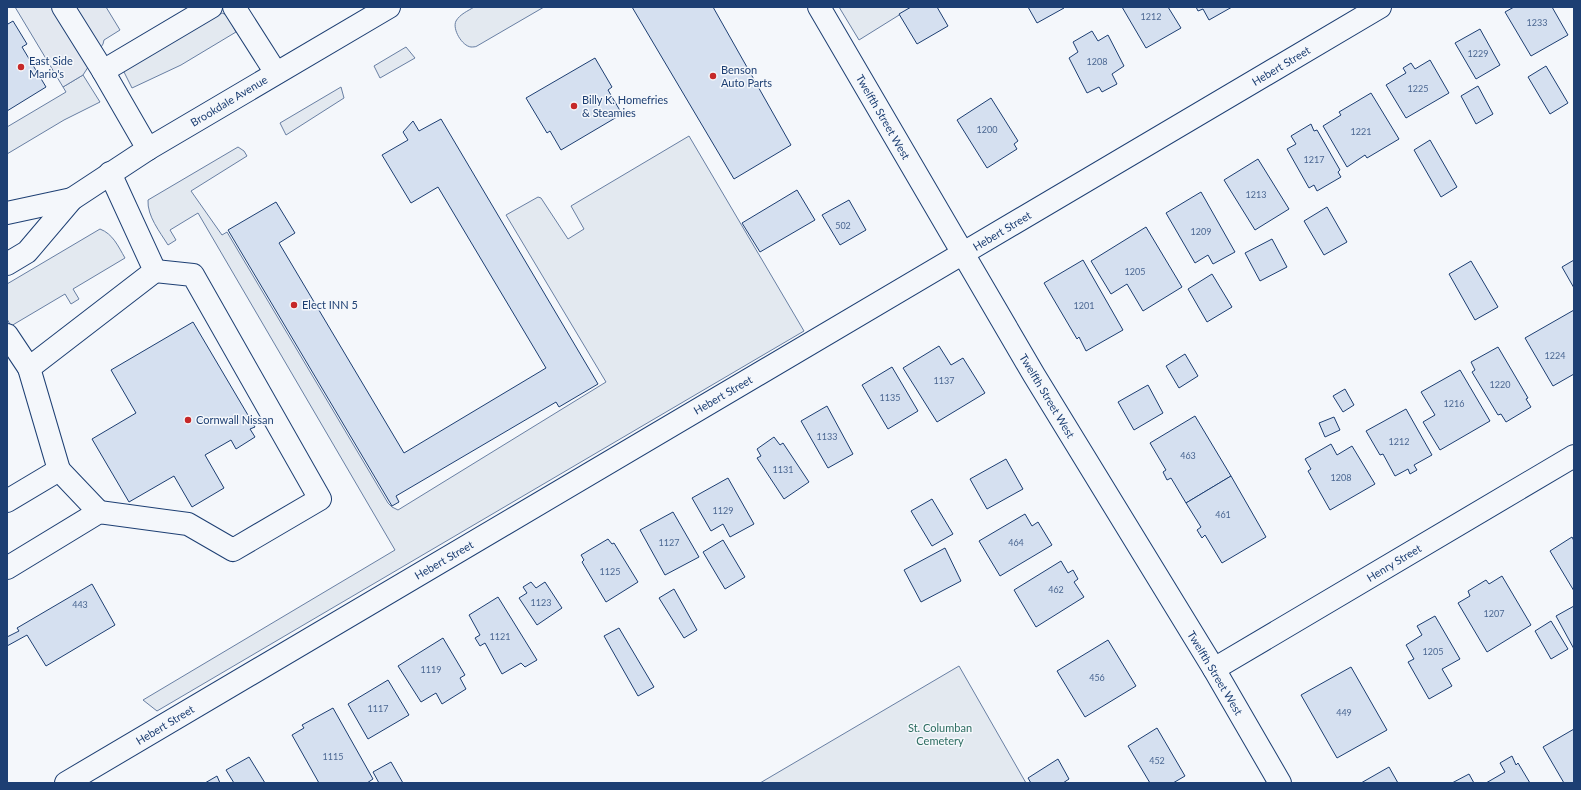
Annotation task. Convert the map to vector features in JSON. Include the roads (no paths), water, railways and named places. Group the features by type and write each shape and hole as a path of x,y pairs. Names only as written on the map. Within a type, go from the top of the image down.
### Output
{"street":[{"path":"63,7 148,149"},
{"path":"102,71 211,7"},
{"path":"234,7 276,73"},
{"name":"Brookdale Avenue","path":"7,264 27,252 72,199 148,149 389,7"},
{"name":"Twelfth Street West","path":"819,7 1034,375 1214,669 1280,783"},
{"name":"Hebert Street","path":"66,783 1380,7"},
{"path":"110,174 155,271"},
{"name":"Brookdale Avenue","path":"7,213 72,199"},
{"path":"7,335 29,368 59,470 99,512 188,524 233,550 320,500 193,275 155,271 29,368"},
{"name":"Henry Street","path":"1214,669 1574,456"},
{"path":"7,501 59,470"},
{"path":"7,568 99,512"}],"place":[{"name":"East Side Mario's","path":"21,67"},
{"name":"Benson Auto Parts","path":"713,76"},
{"name":"Billy K. Homefries & Steamies","path":"574,106"},
{"name":"Elect INN 5","path":"294,305"},
{"name":"Cornwall Nissan","path":"188,420"}],"park label":[{"name":"St. Columban Cemetery","path":"940,734"}]}
